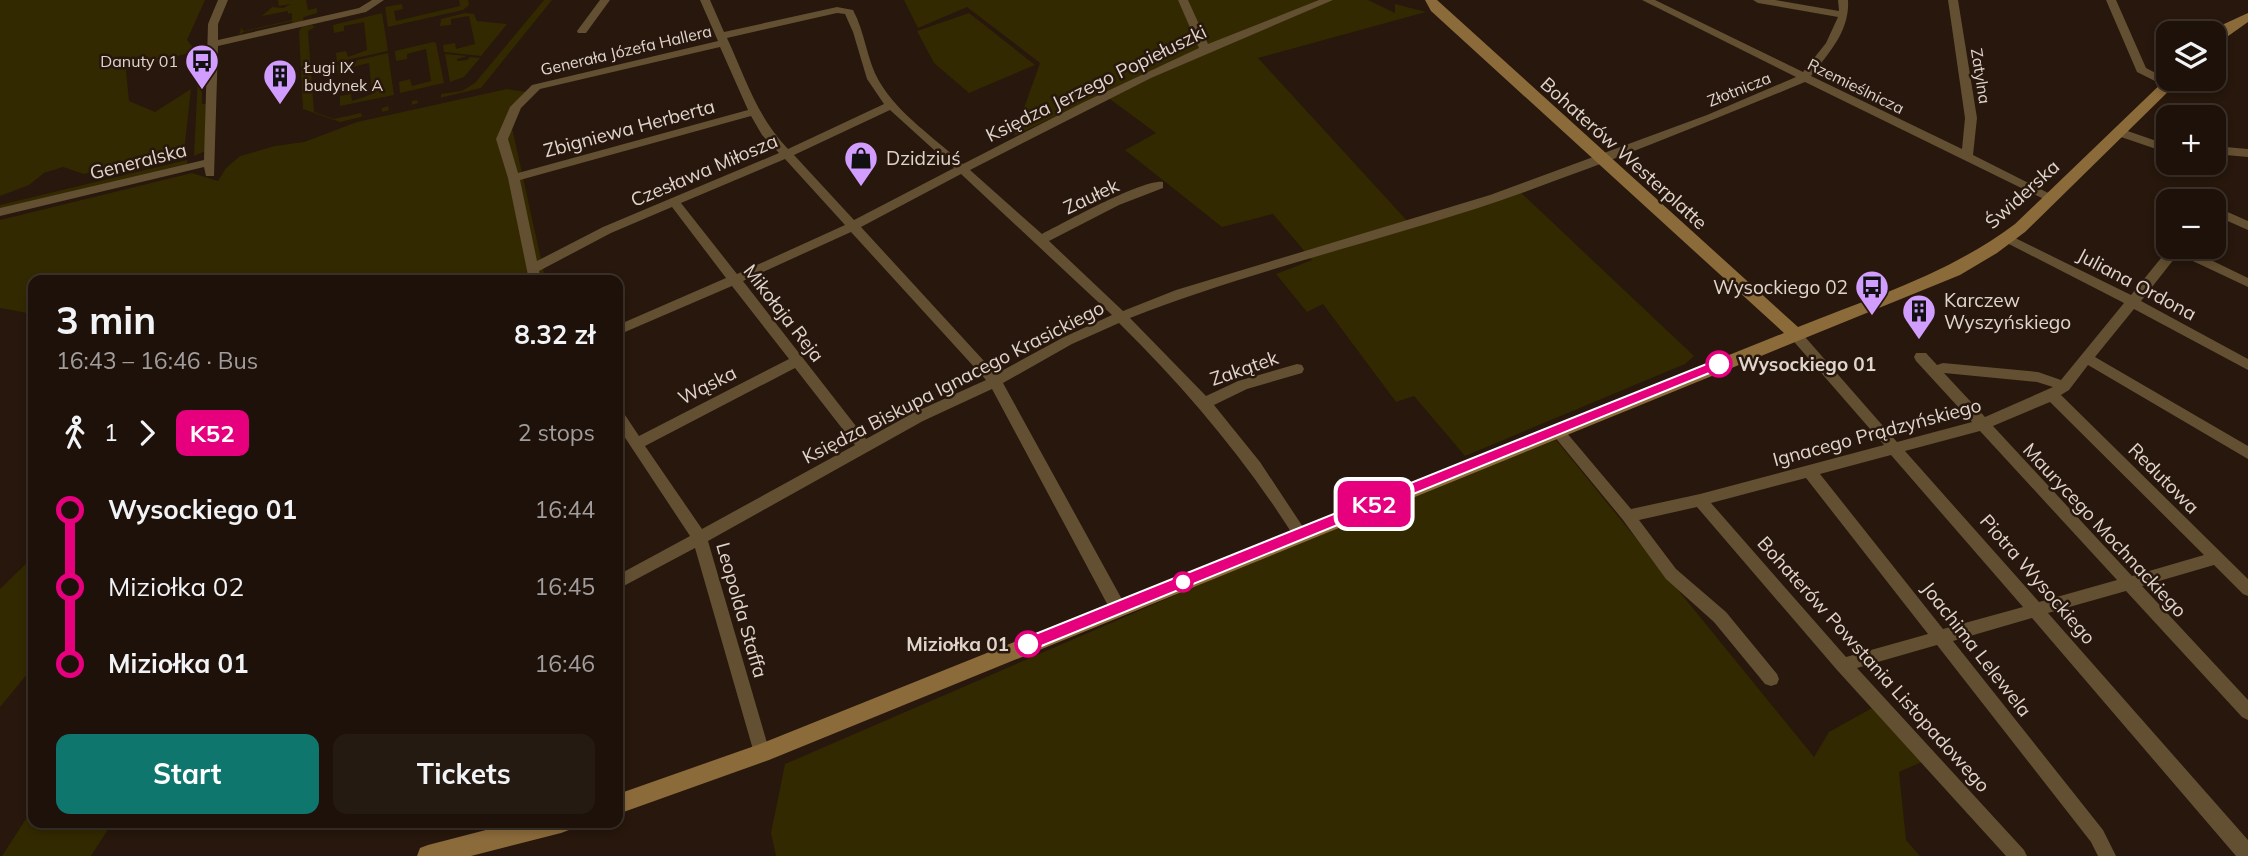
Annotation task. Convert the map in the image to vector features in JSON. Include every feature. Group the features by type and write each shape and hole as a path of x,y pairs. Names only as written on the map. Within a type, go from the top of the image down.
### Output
{"street":[{"name":"Generalska","path":"0,212 210,167 213,23 223,0"},
{"path":"212,44 362,10 379,0"},
{"name":"Generała Józefa Hallera","path":"582,31 605,0"},
{"path":"705,0 754,112 766,132 995,381 1118,608"},
{"path":"1183,0 1205,49"},
{"name":"Księdza Jerzego Popiełuszki","path":"623,328 852,227 961,168 1251,27 1328,0"},
{"name":"Bohaterów Westerplatte","path":"1431,0 1446,17 1794,333"},
{"name":"Rzemieślnicza","path":"1647,0 2052,198"},
{"path":"1758,0 1844,15"},
{"name":"Złotnicza","path":"1600,158 1711,117 1804,78 1831,44 1844,15 1843,0"},
{"name":"Zatylna","path":"1953,0 1971,118 1967,157"},
{"path":"2111,0 2141,70 2156,76"},
{"name":"Generała Józefa Hallera","path":"514,178 502,139 516,107 536,88 839,9 846,10 852,17 872,79 891,105"},
{"path":"2226,30 2247,10"},
{"name":"Świderska","path":"623,802 762,753 1794,333 1954,271 2007,238 2052,198 2161,91"},
{"path":"891,105 1120,317 1204,402 1268,483 1300,534"},
{"name":"Czesława Miłosza","path":"534,275 607,230 785,155 891,105"},
{"name":"Zbigniewa Herberta","path":"514,178 754,112"},
{"path":"2119,132 2156,145"},
{"path":"2226,151 2248,153"},
{"name":"Księdza Biskupa Ignacego Krasickiego","path":"623,580 918,417 1120,317 1181,293 1494,198 1600,158"},
{"path":"514,178 534,275"},
{"name":"Zaułek","path":"1039,241 1115,202 1159,186"},
{"name":"Mikołaja Reja","path":"674,202 864,447"},
{"path":"2226,216 2248,226"},
{"name":"Juliana Ordona","path":"2007,238 2132,301 2248,365"},
{"name":"Ignacego Prądzyńskiego","path":"1628,516 1700,500 1981,425 2058,390 2088,359 2167,259"},
{"path":"2199,259 2248,283"},
{"name":"Piotra Wysockiego","path":"1794,333 2036,609 2242,848 2245,856"},
{"name":"Maurycego Mochnackiego","path":"1921,357 2248,712"},
{"path":"2088,359 2248,453"},
{"name":"Wąska","path":"636,444 797,360"},
{"path":"1935,372 1943,368 2038,377 2058,390"},
{"name":"Zakątek","path":"1204,402 1242,385 1297,369"},
{"name":"Redutowa","path":"2058,390 2248,589"},
{"name":"Leopolda Staffa","path":"623,424 700,539 762,753"},
{"path":"1556,430 1628,516 1671,575 1720,617 1771,679"},
{"name":"Joachima Lelewela","path":"1809,471 2097,836 2107,856"},
{"name":"Bohaterów Powstania Listopadowego","path":"1700,500 1843,665 2018,856"},
{"path":"1843,665 2217,558"},
{"path":"428,856 538,828"}],"shaded area":[{"path":"0,0 205,0 187,40 196,51 126,70 129,101 155,112 191,89 184,152 84,174 63,167 44,173 29,185 0,196"},
{"path":"278,0 306,0 308,10 317,8 317,13 304,17 302,22 293,24 292,21 243,32 239,36 241,28 244,31 292,20 292,13 288,14 288,11 262,16 272,7 283,8 291,4 279,6"},
{"path":"459,0 468,0 469,5 463,10 388,27 385,7 402,4 403,9 394,11 396,21 460,6"},
{"path":"544,0 552,0 481,88 441,98 441,94 462,91 475,83"},
{"path":"904,0 1368,0 1395,13 1395,4 1426,12 1258,58 1410,224 1517,189 1694,356 1685,364 1465,456 1414,396 1396,402 1323,304 1307,312 1276,274 1312,260 1273,214 1222,227 1125,150 1156,133 1103,94 1014,136 1040,63 967,7 918,28"},
{"path":"382,13 388,51 337,62 336,53 346,51 348,57 367,50 364,22 344,26 344,31 334,33 333,25"},
{"path":"465,13 474,14 477,21 507,24 481,56 444,52 443,45 455,43 456,49 475,44 469,16 451,19 451,25 440,26 441,19"},
{"path":"969,13 1035,65 969,93 934,63 917,31"},
{"path":"302,27 315,27 308,31 314,112 334,119 361,113 362,117 340,122 303,109 299,31"},
{"path":"436,43 444,83 400,93 399,82 410,79 412,86 431,81 426,49 407,54 407,59 396,61 395,51"},
{"path":"388,53 394,95 340,106 340,96 351,94 352,101 372,94 369,63 348,68 348,73 338,75 337,65"},
{"path":"445,54 467,56 457,61 470,57 480,58 464,77 450,82"},
{"path":"202,75 202,104 206,104 205,151 194,156 198,76"},
{"path":"507,89 526,92 511,123 545,275 28,275 28,313 0,308 0,220 192,173 218,181 226,168 240,156 275,146 304,142 357,122"},
{"path":"187,160 187,164 0,209 0,205"},
{"path":"1556,440 1814,757 1829,732 1874,707 1924,761 1899,772 1906,840 1920,856 776,856 771,833 785,764 1305,539"},
{"path":"28,562 28,673 0,707 0,589"},
{"path":"28,816 28,828 109,828 91,856 2,856"}],"bus line":[{"name":"K52","path":"1028,644 1719,364"}],"place":[{"name":"Danuty 01","path":"202,91"},
{"name":"Ługi IX budynek A","path":"280,106"},
{"name":"Dzidziuś","path":"861,188"},
{"name":"Wysockiego 02","path":"1872,317"},
{"name":"Karczew Wyszyńskiego","path":"1919,341"},
{"name":"Wysockiego 01","path":"1719,364"},
{"name":"Miziołka 01","path":"1028,644"}]}
